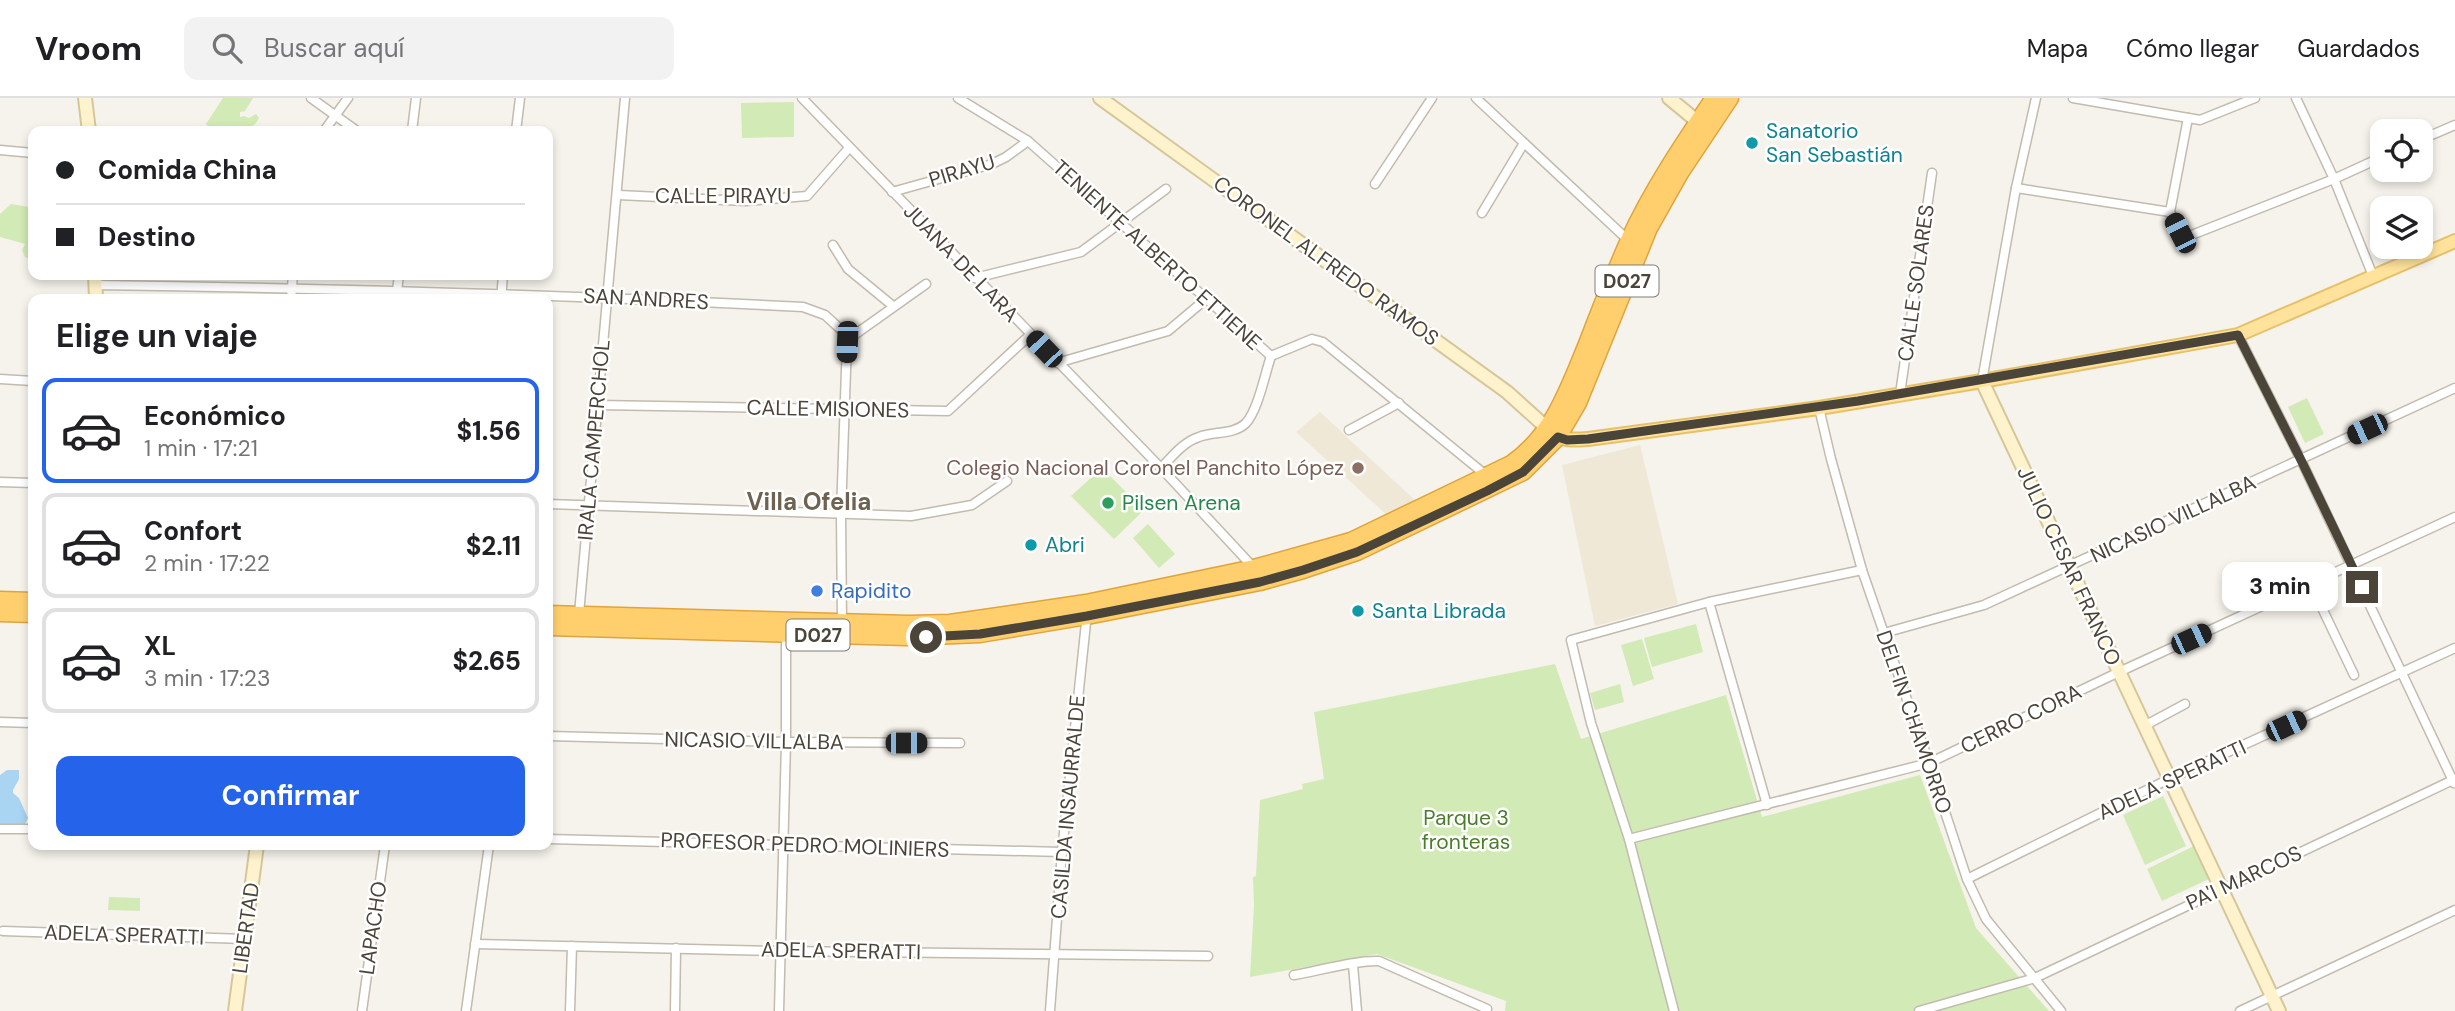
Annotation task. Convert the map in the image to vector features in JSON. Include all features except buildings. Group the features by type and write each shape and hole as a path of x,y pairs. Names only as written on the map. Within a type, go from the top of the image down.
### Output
{"highway":[{"name":"D027","path":"553,627 786,627 842,628 946,637 980,634 1028,619 1087,610 1357,552 1523,472 1578,403 1649,228 1703,126 1714,98"},
{"name":"D027","path":"1259,574 1351,541 1487,476 1525,455 1553,433 1564,399 1629,241 1652,195 1703,126 1730,98"},
{"path":"0,600 28,601"},
{"path":"0,613 28,614"},
{"name":"D027","path":"553,614 786,627"}],"main road":[{"path":"85,98 88,126"},
{"name":"CORONEL ALFREDO RAMOS","path":"1100,98 1507,392 1553,433"},
{"path":"1669,98 1703,126"},
{"path":"1553,433 1567,440 1588,439 1819,408 2238,335 2455,241"},
{"name":"JULIO CESAR FRANCO","path":"1982,381 2279,1011"},
{"name":"LIBERTAD","path":"235,1011 256,850"}],"street":[{"path":"310,98 349,126"},
{"path":"328,126 348,98"},
{"path":"413,126 416,98"},
{"path":"517,126 520,98"},
{"name":"IRALA CAMPERCHOL","path":"579,614 625,98"},
{"name":"JUANA DE LARA","path":"803,98 1056,363 1161,468 1259,574"},
{"name":"TENIENTE ALBERTO ETTIENE","path":"958,98 1028,141 1271,356 1317,339 1487,476"},
{"path":"1375,184 1432,98"},
{"path":"1476,98 1629,241"},
{"path":"1982,381 2016,188 2036,98"},
{"path":"2073,98 2200,120 2255,98"},
{"path":"2296,98 2334,178 2373,276"},
{"path":"2188,118 2169,212 2180,233 2189,236 2370,162"},
{"path":"2433,134 2455,125"},
{"name":"PIRAYU","path":"892,192 992,164 1028,141"},
{"path":"1482,213 1524,143"},
{"name":"CALLE PIRAYU","path":"618,195 745,201 807,196 849,148"},
{"path":"0,150 28,153"},
{"name":"CALLE SOLARES","path":"1900,394 1932,173"},
{"path":"2016,188 2169,212"},
{"path":"975,278 1081,252 1166,189"},
{"path":"833,245 848,269 893,306"},
{"name":"SAN ANDRES","path":"95,280 292,287 384,294"},
{"path":"291,294 293,280"},
{"path":"842,628 841,513 847,342 926,284"},
{"name":"SAN ANDRES","path":"553,296 803,307 825,315 850,338"},
{"path":"1056,363 1168,331 1206,299"},
{"name":"CALLE MISIONES","path":"597,405 948,411 1030,335"},
{"path":"2238,335 2301,460 2454,782"},
{"path":"1161,468 1185,444 1199,437 1236,430 1246,423 1253,413 1271,356"},
{"path":"0,379 28,381"},
{"name":"NICASIO VILLALBA","path":"1884,633 1984,605 2455,388"},
{"path":"1349,430 1399,403"},
{"name":"DELFIN CHAMORRO","path":"1819,408 1862,570 1966,879 1986,919 2061,1011"},
{"path":"553,504 911,516 972,505 1007,481"},
{"path":"0,482 28,483"},
{"name":"CERRO CORA","path":"1629,839 1929,763 2455,517"},
{"path":"1674,1011 1629,839 1591,723 1571,640 1709,601 1862,570"},
{"path":"2311,584 2354,675"},
{"path":"1709,601 1767,805"},
{"name":"CASILDA INSAURRALDE","path":"1050,1011 1062,852 1087,610"},
{"path":"779,1011 786,627"},
{"name":"ADELA SPERATTI","path":"1966,879 2169,779 2455,648"},
{"path":"2144,726 2185,704"},
{"path":"0,722 28,723"},
{"name":"NICASIO VILLALBA","path":"553,736 960,743"},
{"name":"PA'I MARCOS","path":"1919,1011 2035,978 2221,888 2454,782"},
{"path":"0,829 28,829"},
{"name":"PROFESOR PEDRO MOLINIERS","path":"553,839 1062,852"},
{"name":"LAPACHO","path":"362,1011 383,850"},
{"path":"466,1011 488,850"},
{"path":"2240,1011 2455,910"},
{"name":"ADELA SPERATTI","path":"3,931 245,939"},
{"name":"ADELA SPERATTI","path":"475,944 1208,956"},
{"path":"570,1011 572,946"},
{"path":"675,1011 676,948"},
{"path":"1294,975 1365,961 1379,961 1487,1009"},
{"path":"1353,965 1357,1011"}],"shaded area":[{"name":"Colegio Nacional Coronel Panchito López","path":"1320,412 1419,504 1388,516 1296,432"},
{"path":"1640,445 1678,604 1595,626 1562,465"}],"green space":[{"path":"223,98 253,98 245,111 240,112 240,117 249,118 256,114 259,118 252,126 206,124"},
{"path":"794,102 794,137 742,138 741,103"},
{"path":"11,204 28,207 28,258 22,250 25,244 0,237 0,214"},
{"path":"2307,398 2324,434 2305,443 2288,407"},
{"name":"Pilsen Arena","path":"1102,468 1144,510 1114,539 1071,496"},
{"name":"Pilsen Arena","path":"1148,524 1175,554 1159,568 1133,538"},
{"path":"1696,624 1703,652 1652,667 1644,638"},
{"path":"1642,639 1654,679 1633,686 1621,645"},
{"name":"Parque 3 fronteras","path":"1555,664 1581,739 1726,695 1762,817 1920,775 1976,928 2049,1011 1505,1011 1506,1001 1377,954 1250,977 1253,877 1256,876 1260,800 1303,789 1302,784 1324,779 1314,712"},
{"path":"1620,684 1624,702 1595,710 1590,693"},
{"path":"2163,796 2186,846 2145,865 2123,815"},
{"path":"2198,844 2213,877 2162,901 2147,869"},
{"path":"109,897 140,898 140,911 108,910"}],"water":[{"path":"7,770 19,770 19,779 13,793 19,798 28,818 25,824 5,828 0,824 0,775"}],"place":[{"name":"Sanatorio San Sebastián","path":"1752,143"},
{"name":"Colegio Nacional Coronel Panchito López","path":"1358,468"},
{"name":"Pilsen Arena","path":"1108,503"},
{"name":"Abri","path":"1031,545"},
{"name":"Rapidito","path":"817,591"},
{"name":"Santa Librada","path":"1358,611"}],"district":[{"name":"Villa Ofelia","path":"809,502"}],"route":[{"path":"926,637 980,634 1087,616 1260,582 1303,570 1357,552 1487,491 1535,463 1558,437 1567,440 1588,439 1819,408 2238,335 2362,587"}]}
